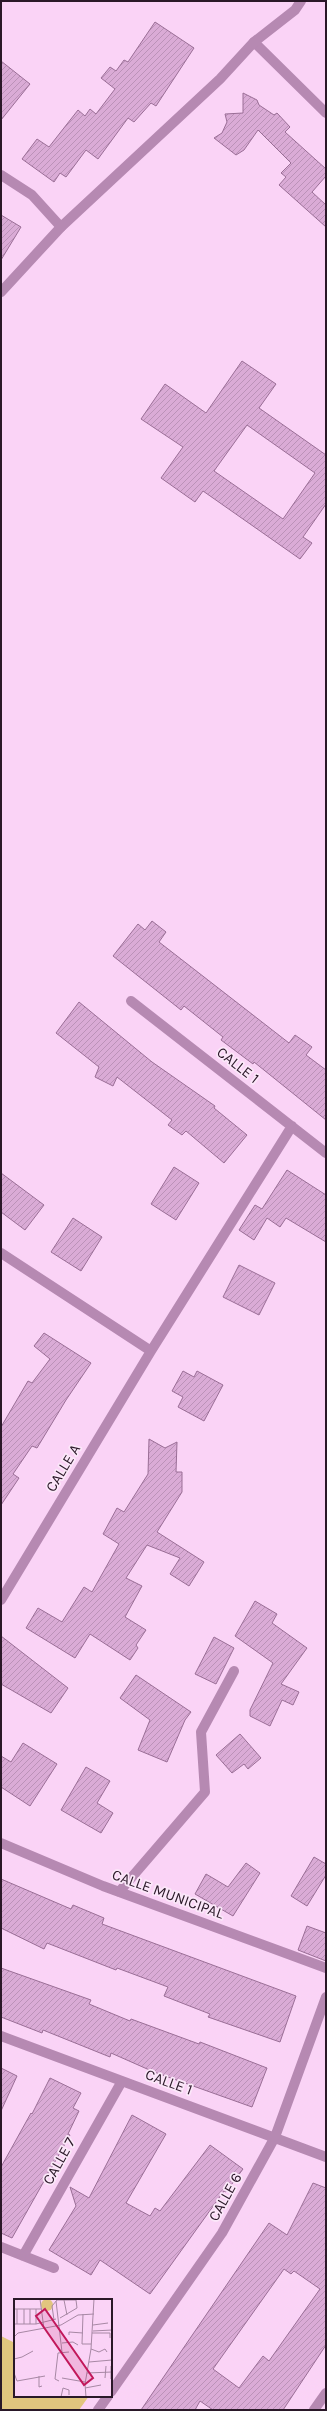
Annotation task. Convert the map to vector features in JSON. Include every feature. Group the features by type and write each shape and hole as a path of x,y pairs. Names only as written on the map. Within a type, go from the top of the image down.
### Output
{"street":[{"path":"1,292 61,227 220,79 254,42 295,10 301,1"},
{"path":"254,42 326,113"},
{"path":"1,175 32,194 61,227"},
{"name":"CALLE 1","path":"131,1001 326,1153"},
{"name":"CALLE A","path":"1,1600 151,1351 292,1126"},
{"path":"1,1253 151,1351"},
{"path":"118,1892 205,1792 201,1732 234,1671"},
{"name":"CALLE MUNICIPAL","path":"1,1843 118,1892 326,1968"},
{"name":"CALLE 6","path":"112,2391 222,2233 275,2137 326,1997"},
{"name":"CALLE 1","path":"1,2036 326,2157"},
{"name":"CALLE 7","path":"23,2256 122,2081"},
{"path":"1,2247 54,2268"},
{"path":"314,2410 326,2393"}],"shaded area":[{"path":"1,2336 14,2342 14,2397 88,2397 79,2410 1,2410"}],"building":[{"path":"155,22 194,48 156,106 151,103 134,122 128,118 98,159 86,150 66,177 60,173 54,182 22,159 37,139 49,147 78,110 85,116 90,109 96,114 115,89 101,78 110,67 116,71 124,60 128,62"},
{"path":"1,61 30,84 1,120"},
{"path":"243,93 257,100 259,105 274,115 277,113 290,127 285,132 326,169 326,176 312,192 326,205 326,227 279,185 286,177 281,173 291,163 258,130 244,150 236,155 214,138 222,133 227,122 225,114 243,113"},
{"path":"1,215 21,227 1,260"},
{"path":"242,361 276,384 259,408 326,455 326,504 303,537 312,543 300,559 203,491 195,502 161,478 183,447 141,419 165,384 206,413","holes":["247,425 315,473 283,519 214,471"]},
{"path":"152,921 166,932 159,942 289,1043 295,1035 312,1047 306,1055 326,1070 326,1120 254,1062 253,1064 221,1040 223,1037 184,1006 181,1010 113,956 138,924 145,930"},
{"path":"79,1002 152,1062 215,1106 214,1108 247,1135 224,1163 186,1131 182,1135 168,1125 172,1120 117,1077 113,1086 95,1077 99,1067 56,1033"},
{"path":"174,1167 199,1183 176,1220 151,1204"},
{"path":"287,1170 326,1195 326,1242 286,1218 280,1227 267,1218 254,1240 239,1230 255,1205 262,1209"},
{"path":"1,1173 44,1205 25,1230 1,1212"},
{"path":"73,1218 102,1237 81,1271 51,1252"},
{"path":"239,1265 275,1283 259,1315 223,1297"},
{"path":"44,1333 91,1363 66,1400 37,1448 32,1446 13,1474 19,1478 1,1505 1,1427 28,1381 32,1383 50,1359 34,1346"},
{"path":"183,1371 194,1377 197,1371 223,1385 204,1421 178,1407 183,1397 172,1391"},
{"path":"149,1439 165,1448 177,1442 176,1472 182,1472 182,1492 157,1532 204,1562 189,1586 170,1574 180,1558 147,1545 126,1578 142,1586 125,1617 146,1630 136,1645 138,1648 130,1660 90,1634 75,1658 26,1628 38,1608 62,1622 84,1587 92,1592 119,1544 103,1534 117,1508 124,1512 148,1474"},
{"path":"255,1601 277,1614 272,1623 307,1648 281,1684 299,1692 293,1705 282,1700 270,1726 250,1716 250,1710 273,1663 235,1636"},
{"path":"1,1636 68,1688 51,1713 1,1684"},
{"path":"214,1637 234,1648 216,1684 195,1674"},
{"path":"136,1675 191,1712 185,1720 167,1762 138,1750 150,1720 120,1698"},
{"path":"240,1734 261,1758 248,1769 244,1764 232,1773 216,1755"},
{"path":"23,1743 57,1764 30,1806 1,1787 1,1756 11,1762"},
{"path":"86,1767 110,1781 97,1803 113,1813 101,1833 61,1810"},
{"path":"314,1857 326,1864 326,1875 307,1906 291,1896"},
{"path":"246,1863 260,1873 233,1916 195,1894 206,1874 228,1887"},
{"path":"1,1879 71,1909 73,1905 104,1918 102,1924 296,1996 280,2042 208,2017 210,2014 164,1996 168,1987 117,1968 116,1970 47,1943 44,1949 1,1928"},
{"path":"307,1926 326,1933 326,1961 298,1950"},
{"path":"1,1968 91,2000 89,2004 130,2021 131,2019 199,2044 200,2042 267,2068 252,2107 154,2072 111,2053 110,2057 43,2030 42,2033 1,2017"},
{"path":"1,2068 17,2076 1,2111"},
{"path":"50,2078 81,2093 73,2108 79,2111 68,2134 70,2135 12,2238 1,2233 1,2167 31,2113 32,2114"},
{"path":"132,2115 166,2134 126,2203 150,2216 155,2208 160,2211 210,2145 243,2169 226,2192 224,2191 150,2294 100,2260 91,2275 49,2250 76,2206 70,2187 89,2198"},
{"path":"313,2183 326,2188 326,2345 283,2410 213,2410 200,2401 195,2410 141,2410 269,2223 287,2235","holes":["284,2269 291,2274 294,2271 320,2289 269,2361 263,2356 239,2388 213,2369"]}]}
